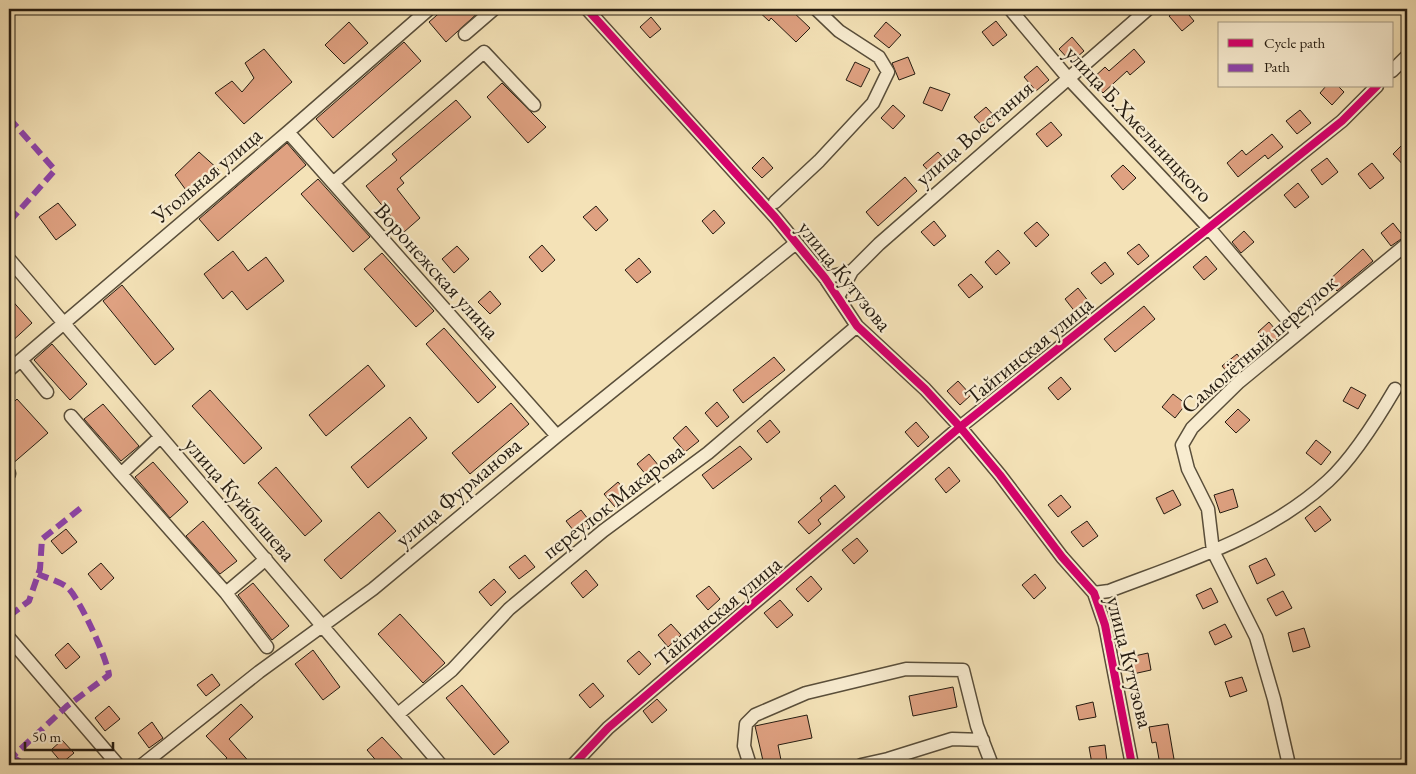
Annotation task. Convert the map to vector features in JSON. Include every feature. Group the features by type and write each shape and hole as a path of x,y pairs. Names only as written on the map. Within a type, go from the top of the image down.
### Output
{"street":[{"name":"Угольная улица","path":"9,370 429,9"},
{"path":"465,34 494,9"},
{"name":"улица Кутузова","path":"587,9 705,138 825,278 857,326 925,389 960,427 1000,475 1062,557 1094,593 1105,625 1132,765"},
{"path":"775,202 819,161 873,103 888,72 880,57 839,31 816,9"},
{"name":"улица Б.Хмельницкого","path":"1010,9 1068,78 1209,228 1290,323 1297,334"},
{"name":"улица Восстания","path":"838,298 852,271 879,244 1148,9"},
{"path":"333,183 484,52 534,105"},
{"path":"1394,69 1407,56"},
{"name":"Тайгинская улица","path":"573,765 608,728 960,427 1342,121 1375,88"},
{"name":"Воронежская улица","path":"288,132 556,436"},
{"name":"улица Фурманова","path":"142,765 258,672 373,589 556,436 796,244"},
{"name":"Самолётный переулок","path":"1289,765 1274,699 1256,637 1213,551 1208,509 1188,469 1182,445 1192,428 1239,382 1407,244"},
{"name":"улица Куйбышева","path":"9,259 62,324 442,765"},
{"path":"825,278 852,271"},
{"name":"переулок Макарова","path":"398,714 452,670 509,609 603,531 708,453 857,326"},
{"path":"21,360 47,392"},
{"path":"1094,593 1109,591 1213,551 1275,521 1329,480 1375,424 1396,389"},
{"path":"71,416 226,593 267,647"},
{"path":"120,474 160,437"},
{"path":"226,593 266,559"},
{"path":"9,638 118,765"},
{"path":"750,765 744,746 746,724 756,715 806,693 906,670 963,670 982,740 992,765"},
{"path":"861,765 888,759 952,739 982,740"}],"building":[{"path":"444,9 482,9 446,42 429,22"},
{"path":"756,9 790,9 810,28 796,42 771,18 769,21"},
{"path":"1178,9 1184,9 1194,21 1182,31 1169,16"},
{"path":"651,17 661,29 650,38 640,27"},
{"path":"996,21 1007,35 993,46 982,32"},
{"path":"349,22 368,43 344,64 325,45"},
{"path":"886,22 901,35 889,48 874,36"},
{"path":"1072,37 1084,51 1071,62 1059,49"},
{"path":"404,42 421,61 333,138 316,119"},
{"path":"264,49 292,82 244,124 215,93 232,81 242,92 254,78 245,63"},
{"path":"1134,49 1145,62 1130,75 1127,71 1103,93 1091,80 1105,67 1109,71"},
{"path":"908,57 915,74 899,80 892,63"},
{"path":"855,62 870,69 861,87 846,80"},
{"path":"1037,66 1049,80 1036,91 1024,77"},
{"path":"502,83 546,127 528,143 487,97"},
{"path":"930,87 950,94 942,111 923,103"},
{"path":"1324,88 1340,88 1344,92 1332,105 1320,93"},
{"path":"456,100 471,117 400,178 404,183 397,189 420,218 404,232 366,186 397,160 392,154"},
{"path":"893,105 905,116 893,129 881,118"},
{"path":"986,107 998,120 986,130 974,117"},
{"path":"1300,110 1311,123 1297,134 1286,121"},
{"path":"1051,122 1062,135 1047,147 1036,134"},
{"path":"1272,134 1283,147 1268,159 1265,155 1238,177 1227,163 1242,150 1246,155"},
{"path":"1407,140 1407,169 1393,154"},
{"path":"287,143 306,165 218,241 199,219"},
{"path":"199,152 219,170 191,197 175,175"},
{"path":"938,152 949,164 934,177 923,165"},
{"path":"763,157 773,168 762,178 752,168"},
{"path":"1327,158 1338,172 1322,185 1311,170"},
{"path":"1372,163 1384,178 1370,189 1358,174"},
{"path":"1123,165 1136,178 1123,190 1111,176"},
{"path":"905,177 917,191 878,226 866,212"},
{"path":"318,179 370,237 353,252 301,194"},
{"path":"1298,183 1309,197 1295,208 1284,195"},
{"path":"58,203 76,225 56,240 39,217"},
{"path":"596,206 608,220 596,231 583,217"},
{"path":"714,210 725,223 713,234 702,221"},
{"path":"934,221 946,236 934,246 921,232"},
{"path":"1037,222 1049,235 1036,247 1024,233"},
{"path":"1393,223 1404,237 1391,246 1381,233"},
{"path":"1244,231 1254,242 1241,253 1232,242"},
{"path":"1139,244 1149,256 1138,265 1127,253"},
{"path":"542,245 555,260 542,272 529,257"},
{"path":"457,246 469,259 454,273 442,259"},
{"path":"1363,249 1373,261 1337,291 1328,281"},
{"path":"998,250 1010,263 996,275 985,262"},
{"path":"233,251 248,271 266,257 284,281 247,310 232,291 223,299 204,274"},
{"path":"382,253 434,311 416,327 364,269"},
{"path":"1206,256 1217,269 1204,280 1193,267"},
{"path":"639,258 651,272 637,283 625,270"},
{"path":"1105,262 1114,274 1101,284 1091,273"},
{"path":"971,274 983,287 969,298 958,285"},
{"path":"122,285 174,349 155,365 103,301"},
{"path":"1078,288 1089,302 1076,313 1065,299"},
{"path":"490,291 501,304 490,314 478,302"},
{"path":"9,297 32,323 9,344"},
{"path":"1144,306 1155,319 1115,352 1104,339"},
{"path":"1269,322 1281,336 1269,346 1258,332"},
{"path":"444,328 496,387 478,403 426,344"},
{"path":"52,344 87,384 70,400 34,360"},
{"path":"1237,354 1246,366 1232,378 1222,366"},
{"path":"774,357 785,370 743,403 733,390"},
{"path":"368,365 385,386 326,436 309,415"},
{"path":"1061,377 1071,389 1058,400 1048,388"},
{"path":"958,381 971,395 960,405 947,391"},
{"path":"1351,387 1366,395 1358,409 1343,401"},
{"path":"210,390 262,448 244,464 192,406"},
{"path":"1173,394 1186,404 1175,418 1162,407"},
{"path":"17,399 48,433 9,465 9,407"},
{"path":"717,402 729,417 717,427 705,413"},
{"path":"511,403 529,424 470,474 452,453"},
{"path":"103,404 139,446 121,461 84,419"},
{"path":"1238,409 1250,420 1236,433 1225,422"},
{"path":"410,417 427,438 368,488 351,467"},
{"path":"770,420 780,432 767,443 757,431"},
{"path":"916,422 929,437 918,447 905,432"},
{"path":"686,426 699,441 685,452 673,438"},
{"path":"1316,440 1331,452 1321,465 1306,453"},
{"path":"740,446 752,459 713,489 702,475"},
{"path":"649,454 659,466 647,476 637,464"},
{"path":"153,462 188,502 170,518 135,477"},
{"path":"276,467 322,521 305,536 258,483"},
{"path":"949,467 960,481 946,493 935,479"},
{"path":"618,482 629,495 615,507 604,494"},
{"path":"835,485 845,497 818,520 821,524 809,534 798,522 822,501 820,498"},
{"path":"1233,489 1238,507 1220,513 1214,495"},
{"path":"1173,490 1181,505 1164,514 1156,498"},
{"path":"1061,495 1071,507 1058,517 1048,505"},
{"path":"1320,506 1331,520 1315,532 1305,518"},
{"path":"581,510 592,524 577,535 566,521"},
{"path":"379,512 396,531 341,579 324,560"},
{"path":"203,521 237,561 220,574 186,536"},
{"path":"1087,521 1098,536 1083,547 1071,532"},
{"path":"66,529 77,542 62,554 51,541"},
{"path":"857,538 868,551 854,564 842,550"},
{"path":"525,555 535,567 519,579 509,567"},
{"path":"1266,558 1275,575 1257,584 1249,566"},
{"path":"101,563 114,578 101,590 88,574"},
{"path":"586,570 598,585 583,598 571,583"},
{"path":"1035,574 1046,588 1034,599 1022,585"},
{"path":"811,576 822,589 808,602 796,589"},
{"path":"494,579 506,592 491,606 479,592"},
{"path":"253,583 289,626 272,640 238,595"},
{"path":"709,586 720,599 708,610 696,596"},
{"path":"1211,588 1218,602 1203,609 1196,595"},
{"path":"1283,591 1292,608 1276,616 1267,599"},
{"path":"780,600 793,615 777,628 764,613"},
{"path":"400,614 445,663 423,683 378,634"},
{"path":"671,624 681,635 668,647 658,635"},
{"path":"1225,624 1232,637 1215,645 1209,632"},
{"path":"1304,628 1310,647 1293,652 1288,633"},
{"path":"68,643 80,657 66,669 55,655"},
{"path":"313,650 340,687 323,700 295,664"},
{"path":"639,651 651,664 639,675 627,661"},
{"path":"1148,653 1151,670 1133,674 1130,657"},
{"path":"212,674 220,685 206,696 197,685"},
{"path":"1242,677 1247,691 1230,697 1225,682"},
{"path":"593,683 604,696 590,708 579,695"},
{"path":"462,685 509,742 494,755 446,698"},
{"path":"953,687 957,707 913,716 909,696"},
{"path":"657,699 667,710 652,723 643,711"},
{"path":"1093,702 1096,717 1079,720 1076,706"},
{"path":"241,704 253,717 229,739 252,765 219,765 227,758 206,736"},
{"path":"109,706 120,719 105,731 95,718"},
{"path":"807,715 812,738 778,745 782,765 764,765 755,726"},
{"path":"152,722 163,738 149,748 138,733"},
{"path":"1168,724 1175,765 1160,765 1156,742 1152,743 1149,727"},
{"path":"382,737 408,765 380,765 367,750"},
{"path":"62,740 74,753 62,763 51,750"},
{"path":"1105,745 1107,762 1092,764 1089,747"}],"marked path":[{"path":"9,118 55,170 9,222"},
{"path":"9,616 29,601 40,569 42,539 82,507"},
{"path":"9,752 12,757 67,706 109,675 92,628 72,593 64,585 38,574"},
{"path":"12,757 26,765"}],"cycle path":[{"path":"587,9 775,217 825,278 857,326 925,389 960,427 1000,475 1062,557 1094,593 1105,625 1132,765"},
{"path":"573,765 608,728 960,427 1342,121 1375,88"}]}
